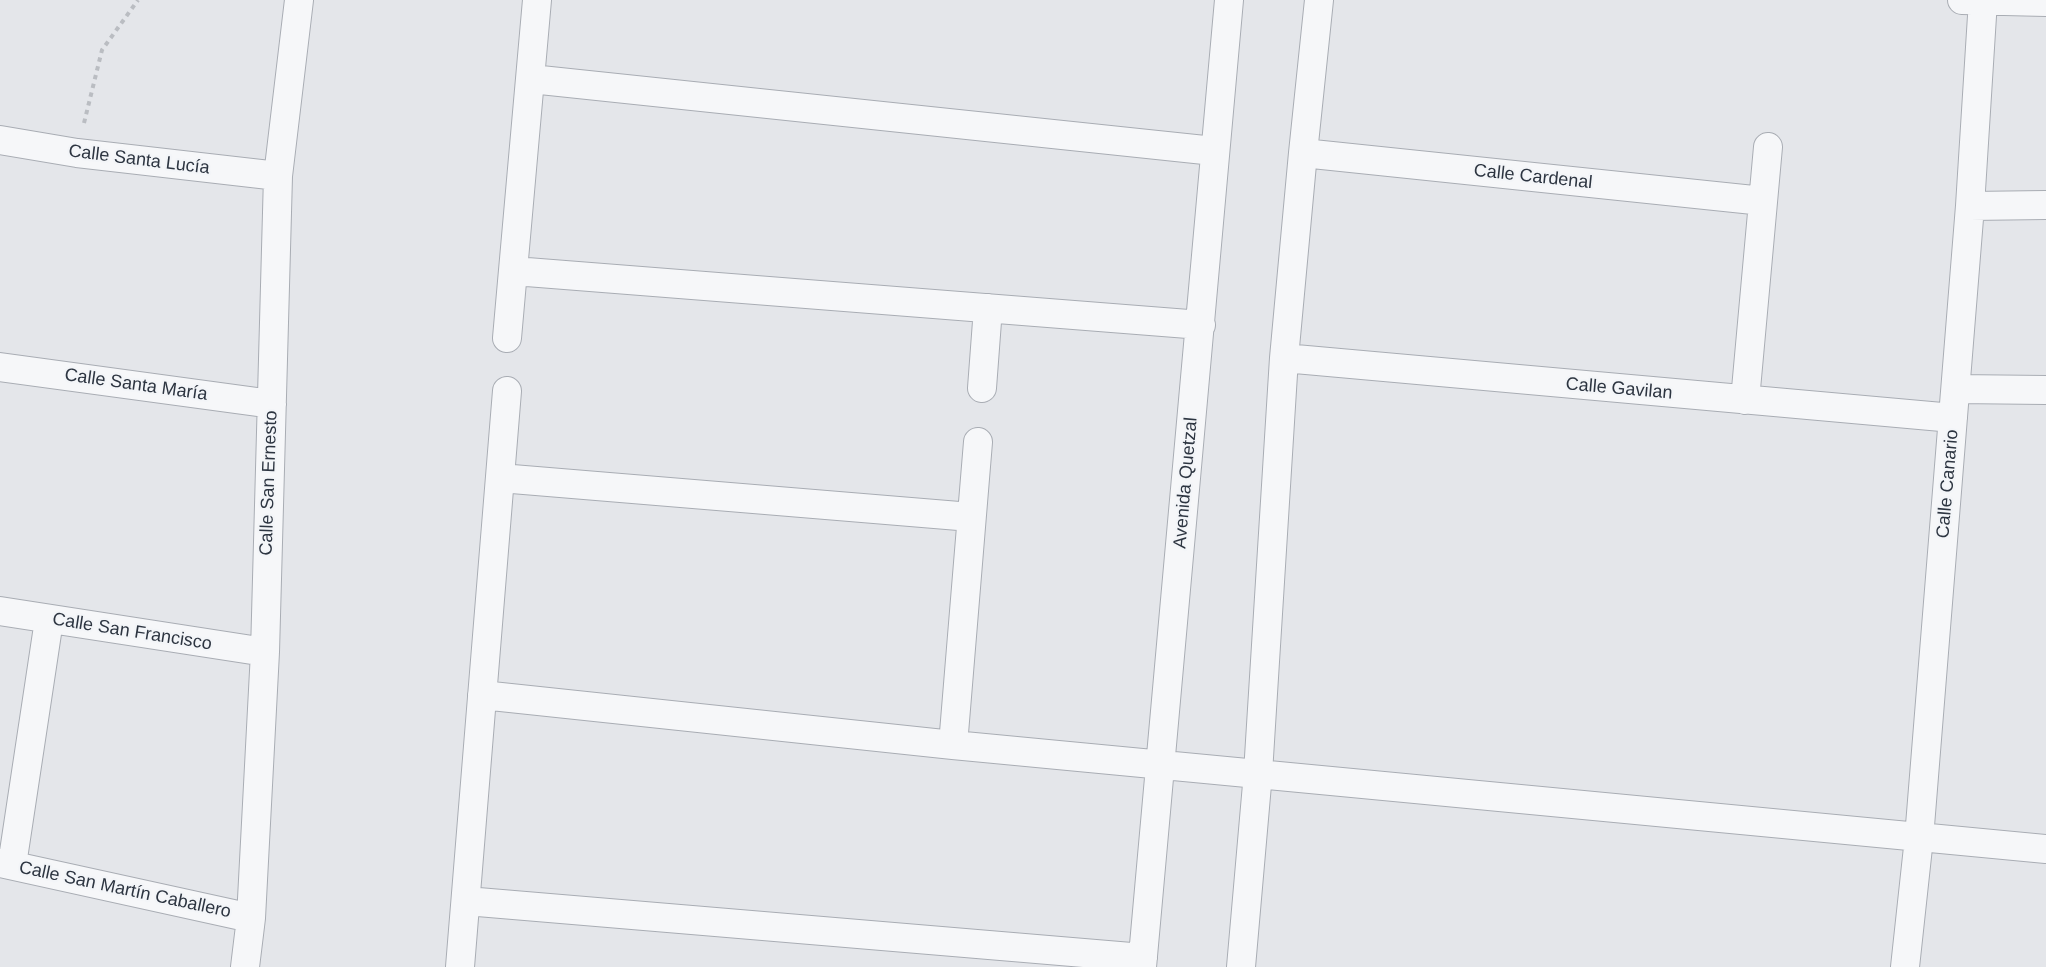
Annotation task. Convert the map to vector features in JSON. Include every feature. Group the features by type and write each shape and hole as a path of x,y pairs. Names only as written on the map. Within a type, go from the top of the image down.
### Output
{"street":[{"name":"Calle San Ernesto","path":"245,967 251,918 264,652 278,176 298,0"},
{"path":"507,338 537,0"},
{"name":"Avenida Quetzal","path":"1143,963 1229,0"},
{"path":"1241,967 1258,773 1284,358 1320,0"},
{"path":"1976,1 2046,2"},
{"name":"Calle Canario","path":"1905,967 1919,838 1970,206 1976,1"},
{"path":"531,79 1214,151"},
{"name":"Calle Santa Lucía","path":"0,140 77,153 278,176"},
{"path":"1745,400 1768,147"},
{"name":"Calle Cardenal","path":"1303,153 1763,201"},
{"path":"1970,206 2046,205"},
{"path":"514,271 1201,325"},
{"path":"982,388 988,308"},
{"name":"Calle Gavilan","path":"1284,358 1953,418"},
{"name":"Calle Santa María","path":"0,367 272,404"},
{"path":"1956,389 2046,390"},
{"path":"460,967 507,391"},
{"path":"953,745 978,442"},
{"path":"500,478 971,517"},
{"name":"Calle San Francisco","path":"0,611 264,652"},
{"path":"6,864 49,620"},
{"path":"482,695 953,745 2046,849"},
{"name":"Calle San Martín Caballero","path":"6,864 251,918"},
{"path":"466,901 1143,963"}],"path":[{"path":"77,153 102,50 138,0"}]}
